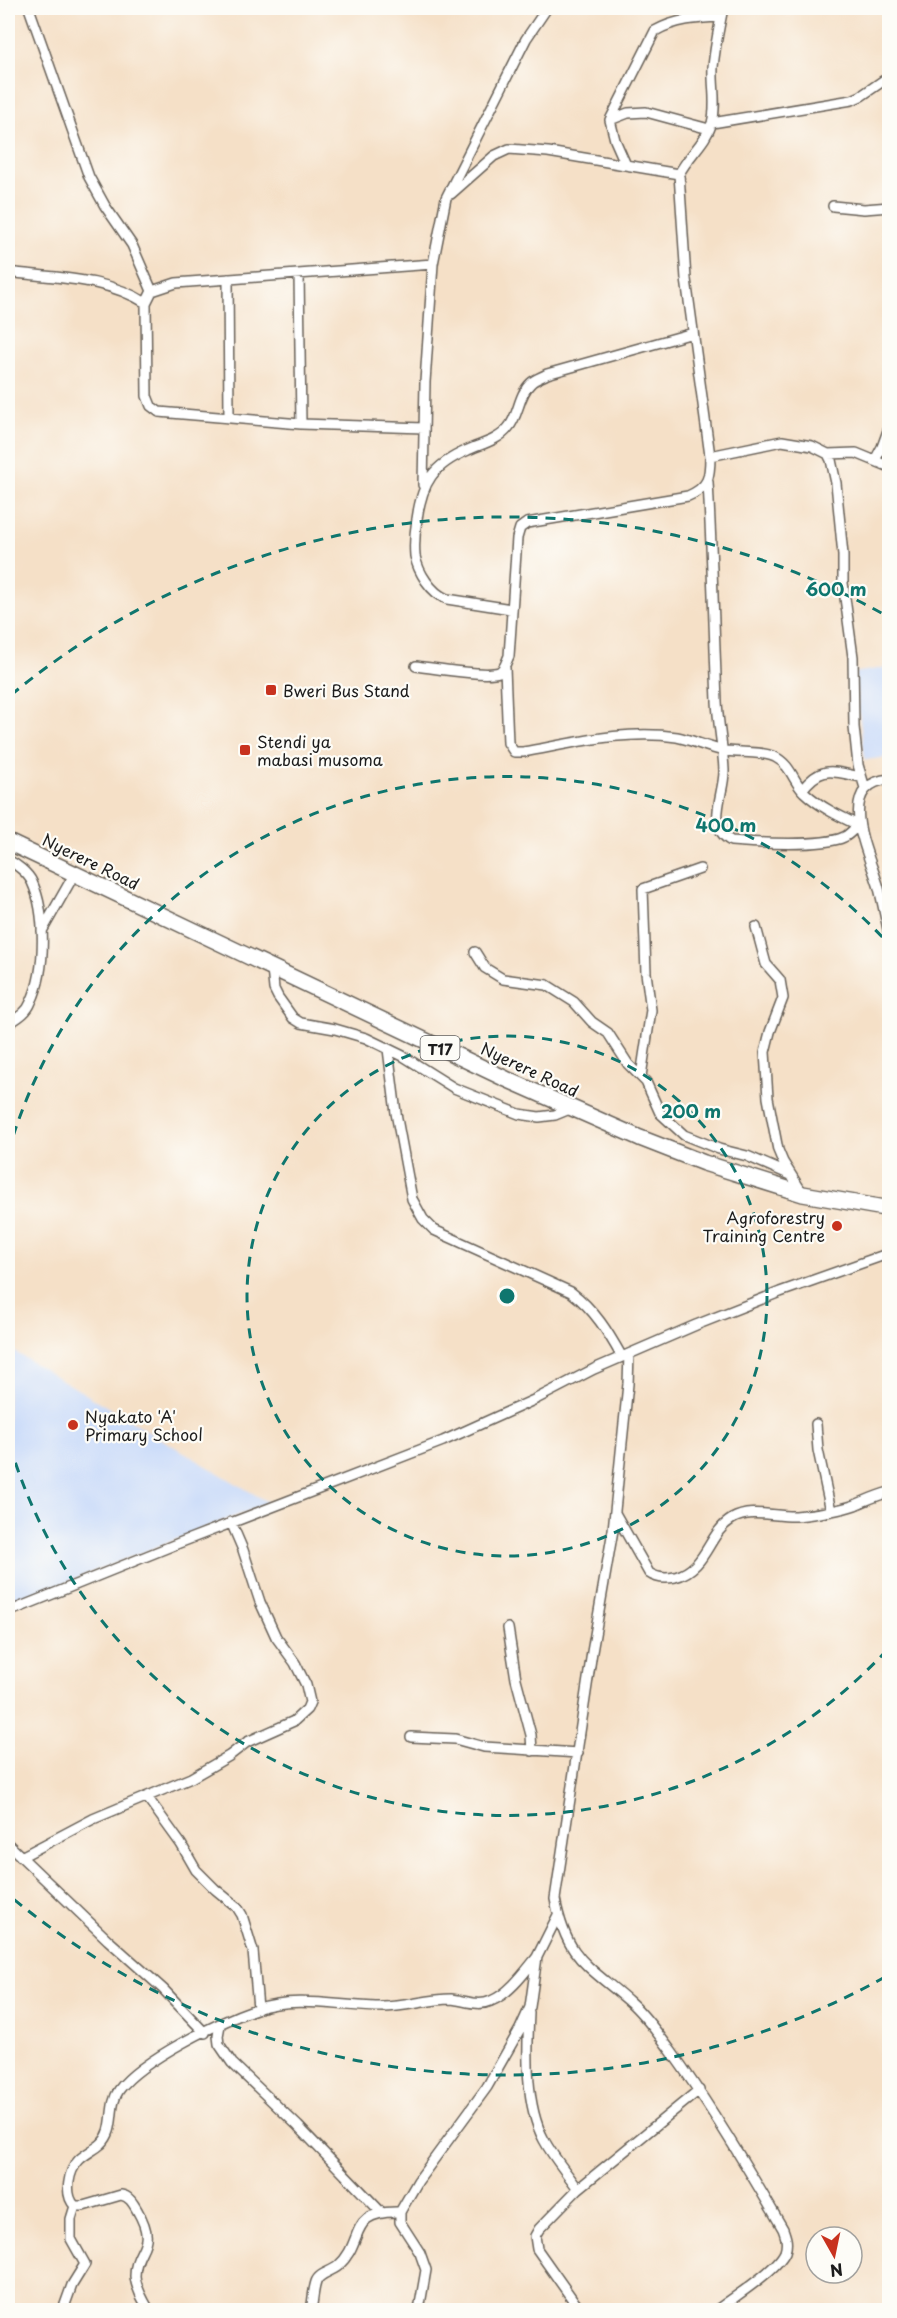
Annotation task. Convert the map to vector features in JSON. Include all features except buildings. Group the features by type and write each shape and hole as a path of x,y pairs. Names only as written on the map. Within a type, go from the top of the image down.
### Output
{"main road":[{"name":"Nyerere Road","path":"8,842 572,1108 704,1162 803,1194 890,1209"}],"street":[{"path":"29,8 89,177 105,206 132,245 152,291"},
{"path":"511,609 438,596 428,584 416,559 415,544 423,488 433,264 446,198 526,39 547,8"},
{"path":"626,165 615,140 610,120 655,31 669,23 722,12 713,68 714,111 710,126 679,174 682,233 710,456 708,482 717,700 724,780 717,824 724,838 730,841 756,843 834,841 846,837 858,825"},
{"path":"610,120 628,113 646,112 710,126 852,100 890,76"},
{"path":"446,198 494,156 509,149 548,152 679,174"},
{"path":"833,206 864,209 890,207"},
{"path":"424,429 301,424 159,412 151,406 147,396 146,303 152,291 176,283 433,264"},
{"path":"8,272 106,285 128,291 146,303"},
{"path":"299,274 301,424"},
{"path":"228,279 229,417"},
{"path":"423,488 431,474 444,463 495,438 508,429 530,384 547,374 693,333"},
{"path":"875,460 890,425"},
{"path":"710,456 782,441 799,442 828,454 856,453 890,467"},
{"path":"828,454 834,471 843,555 843,583 853,657 854,727 860,777 865,788"},
{"path":"708,482 699,492 688,496 527,523 520,528 517,538 509,656 505,668 508,743 514,752 523,752 621,736 651,734 679,738 722,750 760,753 775,757 786,765 802,790 817,804 858,825 879,887 890,938"},
{"path":"416,666 482,673 497,672 505,668"},
{"path":"802,790 812,776 822,771 860,777"},
{"path":"862,837 859,799 865,788 877,780 890,778"},
{"path":"8,860 31,880 39,908 42,932 38,983 31,1003 22,1015 8,1023"},
{"path":"641,1076 651,1010 646,973 643,889 700,869"},
{"path":"42,932 75,873"},
{"path":"756,927 768,968 780,980 782,990 782,1004 770,1032 765,1052 768,1098 777,1150 803,1194"},
{"path":"475,952 485,968 503,979 511,982 540,983 574,1002 592,1022 608,1033 628,1064 641,1076 660,1113 684,1135 719,1149 747,1156 791,1175"},
{"path":"272,968 274,989 293,1018 301,1023 366,1038 388,1048 453,1088 519,1114 539,1117 555,1115 572,1108"},
{"path":"388,1048 396,1113 412,1198 423,1219 434,1230 571,1292 585,1302 599,1318 626,1356 628,1384 615,1513 555,1899 558,1915 570,1946 583,1963 632,2004 699,2090 739,2153 787,2238 785,2252 775,2266 717,2310"},
{"path":"8,1612 231,1522 443,1442 626,1356 739,1307 890,1253"},
{"path":"816,1424 818,1450 831,1511"},
{"path":"615,1513 649,1573 654,1577 668,1578 682,1575 697,1564 722,1527 735,1517 752,1514 793,1516 831,1511 890,1492"},
{"path":"21,1857 93,1819 191,1778 229,1756 247,1742 294,1721 307,1709 310,1702 309,1694 299,1670 276,1637 255,1593 243,1550 231,1522"},
{"path":"508,1628 516,1679 531,1735 532,1751"},
{"path":"411,1737 455,1739 484,1747 578,1753"},
{"path":"147,1797 181,1844 196,1870 242,1915 253,1951 258,2008"},
{"path":"8,1844 163,1989 205,2032"},
{"path":"75,2206 70,2200 68,2190 78,2160 107,2138 112,2125 112,2105 119,2090 146,2065 220,2025 258,2008 279,2004 329,2003 389,2007 449,1999 484,2003 503,1994 537,1957 558,1915"},
{"path":"537,1957 530,2007 528,2080 539,2130 544,2142 579,2189"},
{"path":"419,2310 426,2270 420,2253 400,2222 400,2212 418,2181 487,2087 530,2007"},
{"path":"220,2025 219,2044 232,2063 298,2126 381,2212"},
{"path":"580,2310 537,2248 535,2242 539,2229 579,2189 699,2090"},
{"path":"75,2206 83,2206 121,2194 127,2196 133,2204 147,2236 135,2273 136,2284 149,2310"},
{"path":"63,2310 72,2285 85,2264 71,2239 71,2219 75,2206"},
{"path":"311,2310 316,2282 319,2277 338,2266 364,2220 381,2212 400,2212"}],"shaded area":[{"path":"889,667 889,757 865,760 854,673"},
{"name":"Nyakato 'A' Primary School","path":"8,1348 269,1503 8,1605"}],"place":[{"name":"Bweri Bus Stand","path":"271,690"},
{"name":"Stendi ya mabasi musoma","path":"245,750"},
{"name":"Agroforestry Training Centre","path":"837,1226"},
{"name":"Nyakato 'A' Primary School","path":"73,1425"}]}
